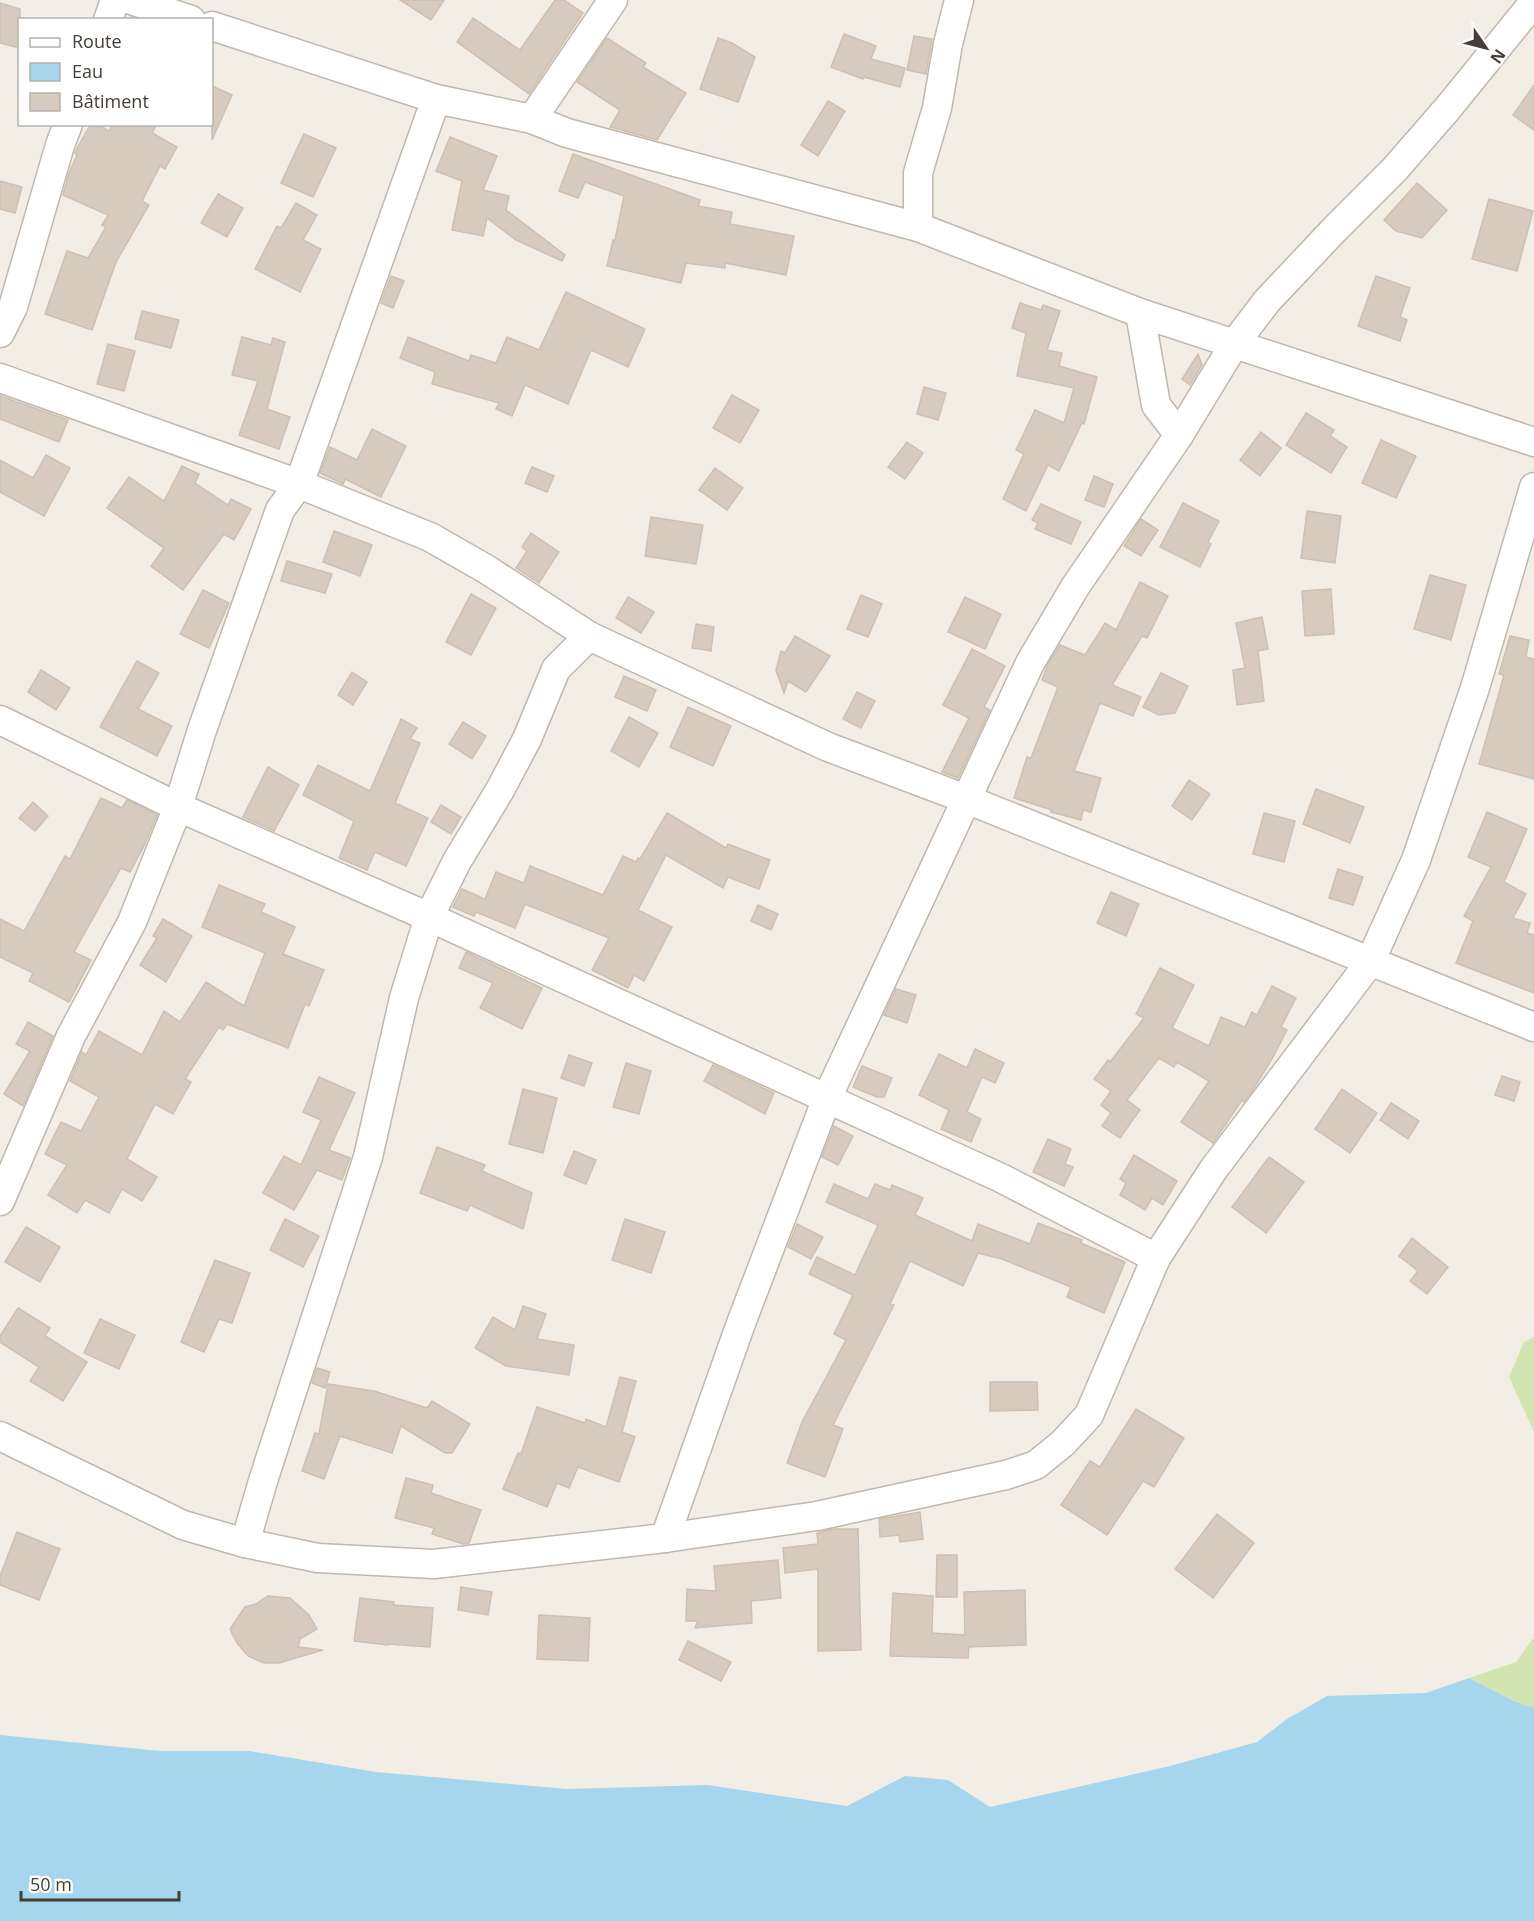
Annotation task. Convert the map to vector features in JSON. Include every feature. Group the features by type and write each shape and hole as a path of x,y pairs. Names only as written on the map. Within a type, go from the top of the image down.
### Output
{"street":[{"path":"109,18 115,0"},
{"path":"131,0 185,18"},
{"path":"532,119 613,0"},
{"path":"918,227 918,173 937,108 948,44 959,0"},
{"path":"665,1538 740,1326 827,1098 1030,663 1074,587 1179,435 1235,344 1267,301 1394,170 1534,2"},
{"path":"213,26 436,99 532,119 567,133 918,227 1140,314 1534,442"},
{"path":"1,1196 71,1036 132,922 178,807 202,730 280,510 299,484 436,99"},
{"path":"0,333 13,307 67,126"},
{"path":"1140,314 1156,405 1179,435"},
{"path":"0,378 299,484 430,537 486,569 589,636 828,747 966,799 1534,1027"},
{"path":"0,1436 183,1525 245,1543 318,1558 434,1564 665,1538 817,1516 1006,1475 1036,1466 1064,1443 1089,1415 1156,1258 1214,1170 1370,962 1416,860 1446,774 1475,688 1534,487"},
{"path":"245,1543 262,1480 368,1157 404,998 429,917 457,861 500,790 526,739 556,669 589,636"},
{"path":"0,720 178,807 429,917 1001,1178 1156,1258"}],"green space":[{"path":"1534,1337 1534,1432 1509,1377 1524,1342"},
{"path":"1534,1637 1534,1708 1514,1701 1469,1678 1516,1662"}],"water":[{"path":"1469,1678 1514,1701 1534,1708 1534,1921 0,1921 0,1735 160,1751 249,1751 376,1772 567,1789 708,1785 847,1806 905,1776 948,1780 990,1807 1170,1766 1257,1742 1287,1719 1327,1696 1426,1693"}],"building":[{"path":"400,0 444,0 431,20"},
{"path":"555,0 564,0 583,13 529,94 457,42 473,18 520,50"},
{"path":"0,3 20,9 20,18 18,18 18,48 0,43"},
{"path":"844,34 876,46 871,59 905,68 900,87 864,77 863,79 831,67"},
{"path":"914,36 932,39 926,74 907,70"},
{"path":"607,38 646,63 643,67 686,93 657,140 610,127 620,110 577,82"},
{"path":"718,38 732,43 755,57 738,102 700,89"},
{"path":"1534,85 1534,130 1513,115"},
{"path":"213,86 232,95 212,140 213,126"},
{"path":"828,101 845,111 818,156 801,145"},
{"path":"90,126 100,126 109,131 112,126 156,126 152,133 177,147 165,169 160,166 142,201 149,205 116,262 92,330 45,314 67,251 88,258 106,227 102,225 108,215 63,195 77,155 76,150"},
{"path":"304,134 336,148 313,197 281,183"},
{"path":"450,137 497,156 483,190 509,196 506,210 565,255 562,261 516,240 487,218 483,236 452,230 462,181 436,171"},
{"path":"573,154 700,200 698,206 732,212 730,224 794,236 786,275 725,263 725,268 686,263 681,283 607,266 624,196 585,182 578,198 559,191"},
{"path":"0,181 22,187 15,213 0,209"},
{"path":"1417,183 1447,210 1422,238 1396,231 1384,220"},
{"path":"218,194 243,208 227,237 201,223"},
{"path":"1489,199 1533,211 1517,271 1472,259"},
{"path":"296,203 317,215 303,240 321,249 300,292 255,269 277,226 281,228"},
{"path":"391,276 404,281 393,308 381,303"},
{"path":"1376,276 1410,288 1400,317 1407,320 1400,341 1358,326"},
{"path":"566,292 645,329 628,367 591,350 568,404 525,385 512,416 496,409 499,403 432,384 435,372 400,358 408,337 469,361 471,355 496,363 507,337 539,350"},
{"path":"1020,303 1041,310 1043,305 1060,311 1047,350 1062,353 1059,366 1097,377 1084,424 1082,423 1059,471 1048,465 1026,511 1003,499 1024,454 1016,450 1035,410 1064,423 1074,388 1017,376 1026,333 1012,328"},
{"path":"142,311 179,320 171,348 135,339"},
{"path":"242,337 271,345 273,338 285,342 267,409 290,417 279,449 239,435 258,381 232,375"},
{"path":"108,344 135,351 124,391 97,384"},
{"path":"1198,354 1202,365 1190,385 1182,379"},
{"path":"924,387 946,393 938,420 917,414"},
{"path":"732,395 759,410 740,443 713,428"},
{"path":"0,396 68,420 59,442 0,419"},
{"path":"1306,413 1334,430 1330,436 1347,447 1331,473 1286,445"},
{"path":"372,429 406,446 381,497 345,479 343,484 320,473 330,447 357,460"},
{"path":"1261,432 1281,448 1260,476 1240,460"},
{"path":"1381,440 1416,456 1396,498 1362,483"},
{"path":"907,442 923,453 905,479 888,467"},
{"path":"46,455 70,468 44,516 0,492 0,460 33,478"},
{"path":"182,466 199,474 195,483 228,505 231,499 251,509 234,540 224,534 183,590 151,566 164,548 107,508 129,477 164,501"},
{"path":"532,467 554,476 547,492 525,483"},
{"path":"715,468 743,488 727,510 699,490"},
{"path":"1094,476 1113,484 1104,507 1085,500"},
{"path":"1183,503 1219,521 1208,542 1211,544 1200,567 1160,547"},
{"path":"1041,504 1081,522 1071,544 1035,529 1038,523 1032,520"},
{"path":"1307,511 1341,516 1335,563 1301,558"},
{"path":"651,517 703,525 696,564 645,556"},
{"path":"1141,519 1158,530 1141,556 1124,546"},
{"path":"334,531 372,545 360,576 323,562"},
{"path":"531,533 559,552 539,583 516,568 527,551 522,547"},
{"path":"287,561 332,574 325,593 281,581"},
{"path":"1430,575 1466,585 1451,640 1414,629"},
{"path":"1140,582 1168,596 1147,638 1142,636 1112,685 1141,697 1133,716 1100,703 1074,771 1101,778 1091,812 1083,810 1081,820 1014,798 1027,757 1031,758 1058,687 1042,680 1048,664 1060,645 1085,655 1105,623 1116,630"},
{"path":"1331,589 1334,634 1305,636 1302,591"},
{"path":"203,590 229,603 209,648 180,634"},
{"path":"471,594 496,608 471,655 446,642"},
{"path":"861,595 882,604 868,637 847,629"},
{"path":"628,597 654,612 641,633 616,618"},
{"path":"965,597 1001,614 985,649 948,632"},
{"path":"1262,617 1268,649 1258,651 1264,701 1237,705 1233,670 1245,668 1236,623"},
{"path":"696,624 714,627 711,651 692,648"},
{"path":"795,636 830,656 806,692 788,681 784,693 776,670 781,651 785,653"},
{"path":"1510,636 1529,640 1526,657 1534,659 1534,779 1479,764 1504,675 1499,674"},
{"path":"972,649 1005,666 984,707 990,710 958,778 942,772 969,718 943,705"},
{"path":"137,661 159,673 138,709 172,726 157,756 100,727"},
{"path":"41,670 70,688 56,710 28,692"},
{"path":"352,672 367,682 353,705 338,695"},
{"path":"1161,673 1188,686 1175,713 1159,715 1143,707"},
{"path":"624,676 656,690 647,711 615,697"},
{"path":"857,692 875,701 861,728 843,719"},
{"path":"688,707 731,726 713,766 670,747"},
{"path":"629,717 658,733 639,767 611,751"},
{"path":"401,719 417,728 410,739 420,743 395,803 428,818 406,866 375,852 367,870 339,858 354,821 303,795 318,765 370,791"},
{"path":"463,722 486,736 472,759 449,744"},
{"path":"268,767 299,785 274,831 243,817"},
{"path":"1189,780 1210,794 1192,820 1172,806"},
{"path":"1316,789 1364,807 1350,843 1303,824"},
{"path":"101,798 122,808 127,800 157,815 130,872 121,868 74,952 91,960 69,1002 29,981 33,973 0,957 0,919 24,931 65,856 70,859"},
{"path":"33,802 48,816 35,831 19,818"},
{"path":"441,805 461,817 451,834 431,822"},
{"path":"1487,812 1527,829 1504,882 1526,894 1513,918 1530,923 1527,933 1534,935 1534,993 1456,963 1473,921 1464,916 1491,867 1468,857"},
{"path":"667,813 726,848 728,844 770,860 759,889 728,877 723,888 666,855 638,910 672,927 644,981 634,975 628,988 592,970 609,938 525,904 515,928 476,912 474,916 453,907 462,889 485,899 496,872 524,883 530,866 603,895 623,856 636,862 638,858 640,859"},
{"path":"1264,813 1295,821 1284,862 1253,854"},
{"path":"1338,869 1363,877 1353,905 1329,898"},
{"path":"219,885 265,904 261,912 295,927 283,954 324,970 309,1006 305,1004 288,1048 227,1024 223,1030 219,1027 185,1079 191,1082 173,1114 155,1104 127,1159 157,1177 142,1201 122,1189 109,1213 85,1200 77,1213 48,1195 67,1165 45,1154 61,1122 81,1131 99,1097 70,1081 82,1052 86,1055 99,1031 142,1055 164,1011 180,1022 206,982 244,1006 265,953 202,927"},
{"path":"1111,892 1139,904 1126,936 1097,923"},
{"path":"758,905 778,914 771,930 751,921"},
{"path":"163,919 192,936 166,982 140,965 157,938 153,936"},
{"path":"466,952 542,988 522,1029 480,1008 493,983 459,968"},
{"path":"1160,968 1194,985 1172,1028 1209,1046 1221,1017 1245,1027 1252,1012 1257,1015 1272,986 1296,998 1281,1027 1287,1030 1272,1059 1254,1088 1244,1102 1242,1100 1213,1143 1181,1122 1209,1081 1177,1062 1174,1067 1159,1058 1127,1100 1140,1110 1120,1138 1102,1126 1111,1113 1101,1105 1111,1091 1094,1079 1144,1018 1136,1014"},
{"path":"896,989 916,995 907,1023 884,1015"},
{"path":"28,1022 53,1036 23,1106 4,1094 30,1051 16,1044"},
{"path":"975,1049 1004,1063 995,1083 982,1077 967,1112 981,1119 971,1142 941,1129 949,1110 919,1095 939,1054 967,1068"},
{"path":"569,1055 592,1063 584,1086 561,1078"},
{"path":"626,1063 651,1071 639,1114 613,1107"},
{"path":"713,1065 774,1093 765,1114 704,1081"},
{"path":"862,1066 892,1078 884,1097 877,1097 853,1087"},
{"path":"1502,1076 1520,1082 1514,1101 1495,1095"},
{"path":"319,1077 355,1093 329,1150 350,1158 342,1180 317,1170 294,1210 263,1193 284,1156 301,1165 321,1120 303,1112"},
{"path":"523,1089 557,1098 543,1153 509,1144"},
{"path":"1342,1089 1377,1113 1350,1153 1315,1129"},
{"path":"1391,1103 1419,1121 1408,1139 1380,1120"},
{"path":"834,1126 853,1136 838,1165 822,1157"},
{"path":"1048,1139 1071,1149 1065,1164 1073,1167 1064,1186 1033,1172"},
{"path":"437,1147 485,1165 482,1171 532,1193 523,1229 470,1205 467,1211 420,1193"},
{"path":"574,1151 596,1160 586,1184 564,1175"},
{"path":"1134,1155 1177,1181 1163,1205 1152,1198 1145,1210 1120,1195 1126,1183 1120,1179"},
{"path":"1269,1157 1304,1182 1266,1233 1232,1207"},
{"path":"834,1184 868,1199 875,1184 890,1190 892,1185 923,1198 915,1215 972,1241 978,1224 1030,1244 1038,1223 1082,1240 1081,1243 1125,1262 1104,1313 1067,1297 1071,1287 1002,1259 978,1253 963,1286 910,1261 890,1304 894,1305 833,1425 843,1429 825,1477 787,1463 802,1422 846,1340 834,1334 853,1295 809,1274 817,1257 855,1275 878,1225 826,1202"},
{"path":"285,1219 319,1236 303,1267 270,1250"},
{"path":"625,1219 665,1232 651,1273 612,1260"},
{"path":"797,1224 823,1237 811,1259 788,1247"},
{"path":"26,1227 60,1247 40,1282 5,1262"},
{"path":"1412,1238 1448,1267 1427,1294 1410,1281 1418,1271 1399,1256"},
{"path":"215,1260 250,1273 232,1323 219,1319 204,1352 181,1342"},
{"path":"523,1306 546,1314 537,1339 574,1345 569,1375 506,1366 475,1348 493,1317 515,1330"},
{"path":"18,1308 50,1328 45,1336 87,1362 63,1401 30,1381 39,1367 0,1342 0,1336"},
{"path":"100,1319 135,1335 119,1369 84,1353"},
{"path":"317,1368 330,1372 325,1388 312,1383"},
{"path":"620,1377 636,1381 622,1432 635,1437 619,1482 578,1467 569,1488 557,1483 547,1507 503,1489 518,1453 521,1454 537,1407 585,1423 586,1419 606,1427"},
{"path":"990,1382 1037,1382 1038,1410 990,1411"},
{"path":"328,1384 374,1391 427,1408 432,1401 470,1424 452,1453 445,1453 401,1426 392,1453 340,1436 324,1479 302,1471 315,1433 319,1434"},
{"path":"1136,1409 1184,1438 1154,1487 1143,1481 1107,1535 1061,1505 1090,1461 1100,1467"},
{"path":"406,1478 433,1485 431,1493 481,1510 469,1543 463,1544 432,1534 434,1528 395,1518"},
{"path":"920,1512 923,1539 900,1542 899,1535 880,1537 879,1519"},
{"path":"1217,1514 1254,1543 1213,1598 1175,1569"},
{"path":"833,1529 858,1529 861,1650 818,1651 818,1569 785,1573 783,1548 818,1544 817,1533"},
{"path":"17,1532 60,1549 39,1600 0,1585 0,1576"},
{"path":"937,1555 957,1555 957,1597 936,1597"},
{"path":"778,1560 781,1598 751,1601 752,1623 695,1628 698,1621 686,1621 687,1589 716,1591 714,1566"},
{"path":"461,1587 492,1592 488,1615 458,1610"},
{"path":"1025,1590 1026,1645 969,1647 968,1658 890,1656 893,1593 933,1596 932,1633 965,1635 964,1592"},
{"path":"268,1596 290,1598 309,1615 317,1629 300,1639 298,1647 323,1650 279,1663 264,1663 248,1656 237,1643 230,1629 245,1607 256,1604"},
{"path":"360,1598 394,1602 393,1605 433,1608 430,1647 354,1641"},
{"path":"539,1615 590,1618 588,1661 537,1659"},
{"path":"688,1641 731,1662 721,1681 679,1660"}]}
